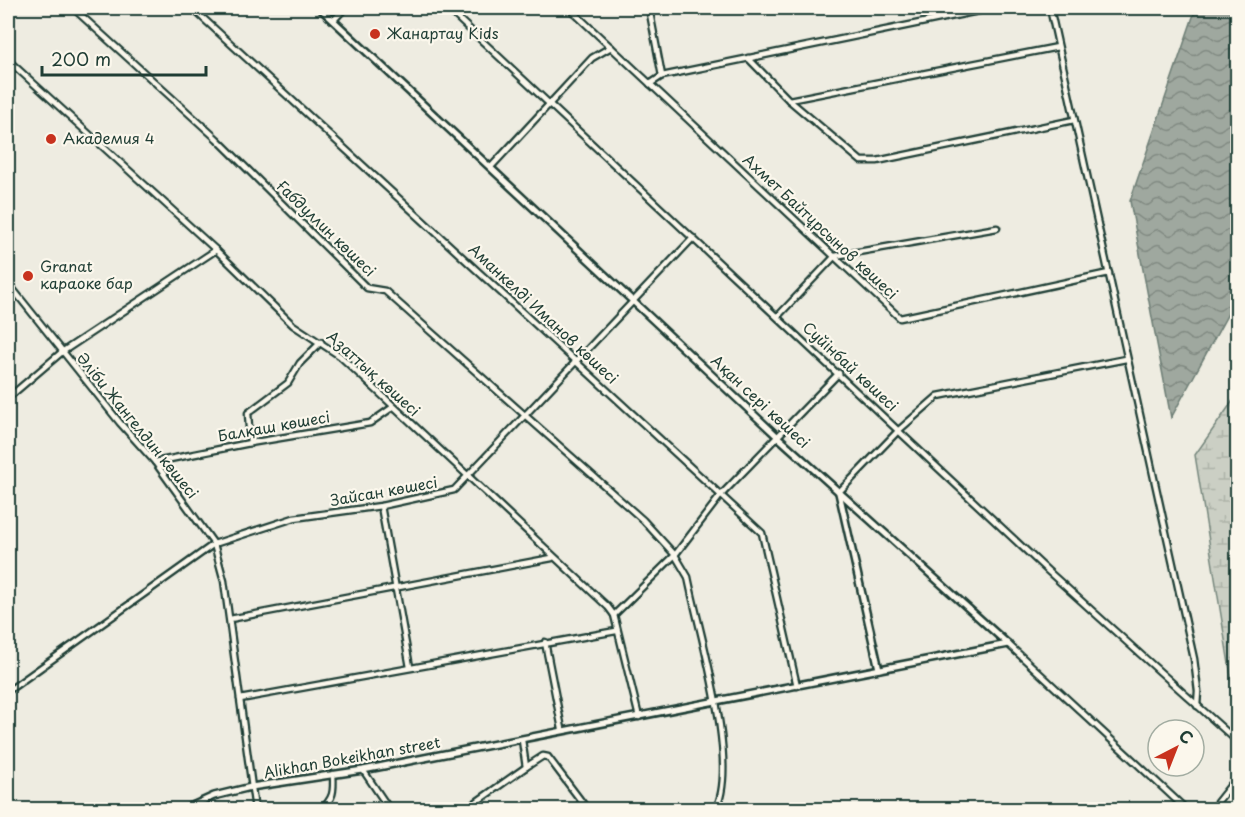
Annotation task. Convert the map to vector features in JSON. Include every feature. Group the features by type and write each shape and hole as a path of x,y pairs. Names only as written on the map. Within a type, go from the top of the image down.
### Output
{"street":[{"name":"Ғабдуллин көшесі","path":"73,8 217,139 368,288 385,291 643,520 675,555 688,577 723,739 725,771 721,800 715,810"},
{"name":"Аманкелді Иманов көшесі","path":"192,8 577,360 762,533 797,686"},
{"name":"Ақан сері көшесі","path":"321,8 779,438 1008,644 1187,810"},
{"path":"334,20 345,8"},
{"name":"Суйінбай көшесі","path":"447,8 899,430 1238,742"},
{"name":"Ахмет Байтұрсынов көшесі","path":"569,8 900,318 1109,273"},
{"path":"650,8 662,76"},
{"path":"650,84 662,76 993,8"},
{"path":"1050,8 1194,659 1198,691 1197,706"},
{"path":"789,100 1058,46"},
{"path":"491,167 592,58 611,47"},
{"path":"748,58 789,100 861,162 877,161 1074,120"},
{"name":"Азаттық көшесі","path":"8,60 216,250 294,325 321,342 393,407 614,615"},
{"path":"778,316 835,256 997,228"},
{"name":"Зайсан көшесі","path":"8,692 214,544 294,518 381,506 448,493 467,477 693,238"},
{"path":"8,398 62,352 216,250"},
{"name":"Әліби Жангелдин көшесі","path":"8,283 62,352 155,462 214,544"},
{"path":"250,442 248,413 288,383 300,363 321,342"},
{"path":"879,669 839,492 899,430 938,396 1126,359"},
{"path":"639,717 616,632 614,615 675,555 721,495 840,373"},
{"name":"Балқаш көшесі","path":"155,462 250,442 370,423 393,407"},
{"path":"381,506 411,667"},
{"name":"Alikhan Bokeikhan street","path":"214,544 224,581 230,619 251,787 363,770 522,740 562,729 639,717 1008,644"},
{"path":"230,619 552,558"},
{"path":"240,699 545,642 616,632"},
{"path":"545,642 562,729"},
{"path":"522,740 526,767"},
{"path":"465,810 543,756 548,757 588,810"},
{"path":"363,770 390,810"},
{"path":"320,810 331,800 334,793 333,774"},
{"path":"1211,810 1238,776"},
{"path":"183,810 214,796 251,787 255,810"}],"green space":[{"path":"1237,395 1237,698 1234,695 1195,455"}],"water":[{"path":"1196,8 1237,8 1237,297 1171,418 1130,201"}],"place":[{"name":"Жанартау Kids","path":"375,34"},
{"name":"Академия 4","path":"51,139"},
{"name":"Granat караоке бар","path":"28,276"}]}
